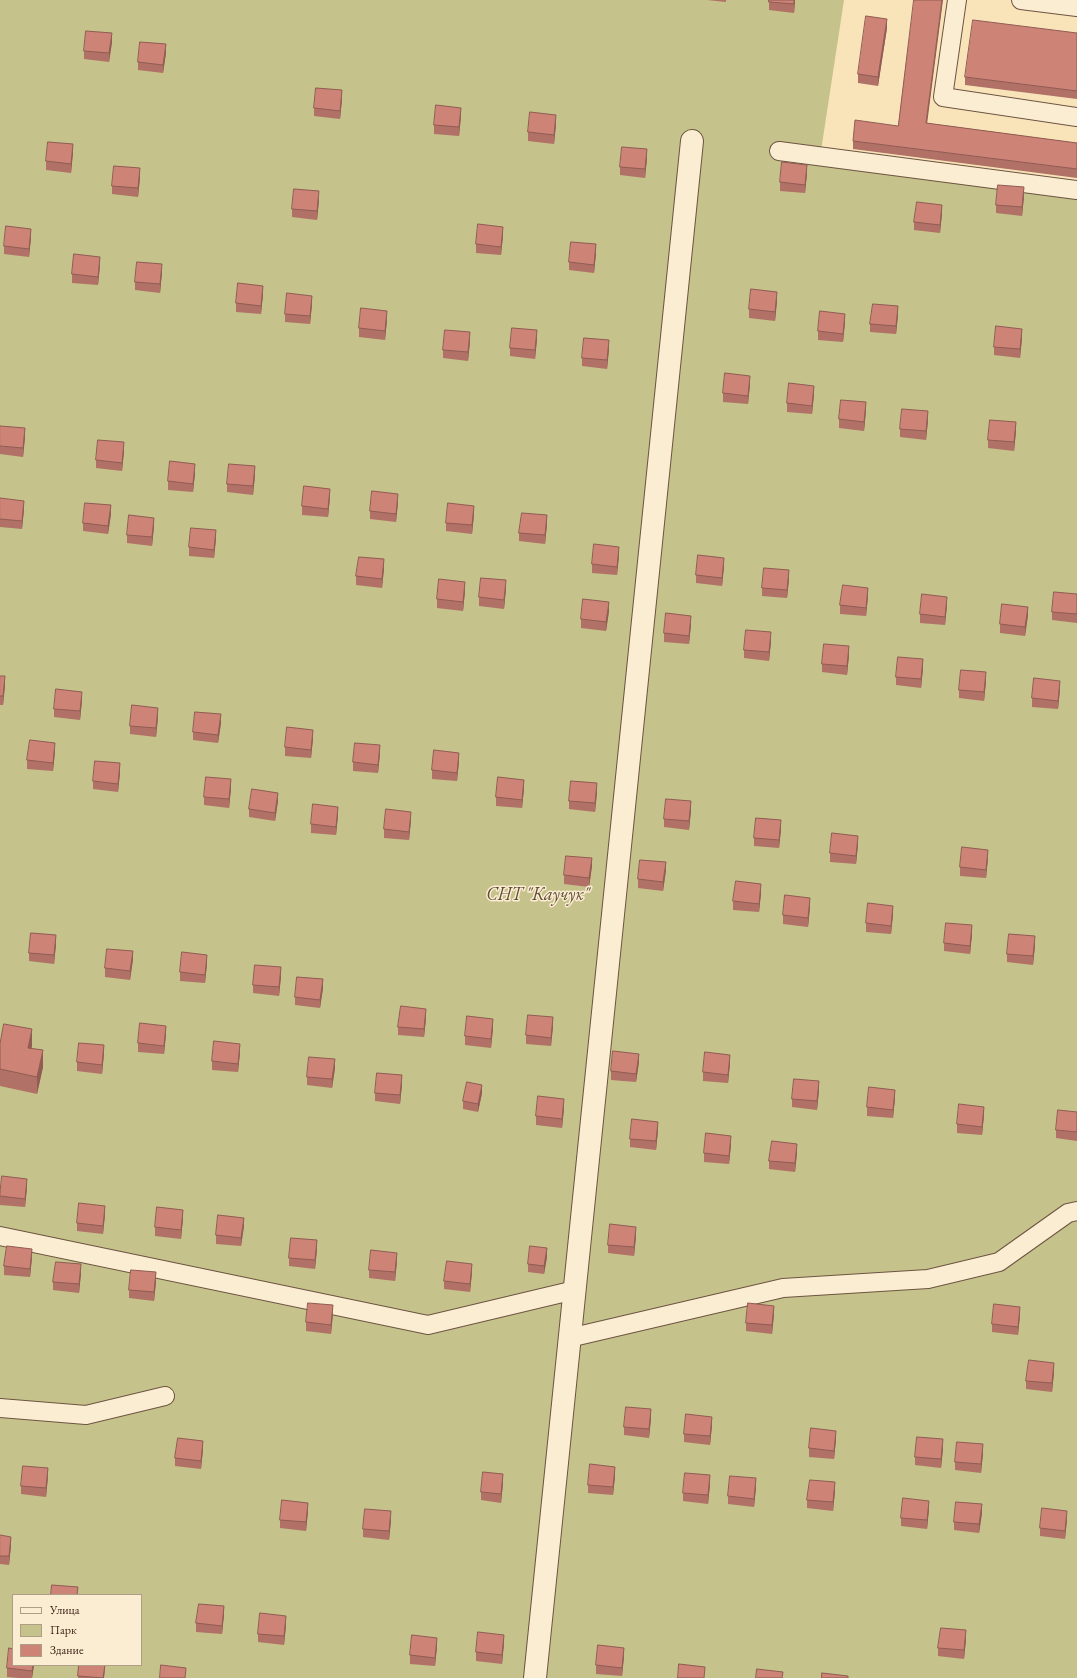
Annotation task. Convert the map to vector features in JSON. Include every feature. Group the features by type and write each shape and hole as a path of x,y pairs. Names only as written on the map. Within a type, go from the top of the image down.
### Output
{"street":[{"path":"535,1678 692,141"}],"lane":[{"path":"957,0 943,97 1077,117"},
{"path":"1021,0 1077,7"},
{"path":"779,151 1077,190"},
{"path":"569,1338 783,1288 928,1279 999,1262 1068,1213 1077,1211"},
{"path":"0,1236 428,1325 575,1290"},
{"path":"0,1408 86,1415 165,1396"}],"green space":[{"name":"СНТ \"Каучук\"","path":"0,0 844,0 821,151 1077,194 1077,1678 0,1678"}],"building":[{"path":"769,0 794,0 794,4 769,2"},
{"path":"914,0 942,0 926,123 1077,143 1077,169 853,141 855,120 898,126"},
{"path":"866,16 887,19 878,77 858,74"},
{"path":"973,20 1077,33 1077,91 965,77"},
{"path":"86,31 112,33 109,53 84,51"},
{"path":"140,42 166,44 163,65 138,62"},
{"path":"316,88 342,90 340,111 314,108"},
{"path":"436,105 461,108 459,127 434,125"},
{"path":"530,112 556,115 554,135 528,132"},
{"path":"48,142 73,144 71,164 46,161"},
{"path":"622,147 647,149 645,169 620,167"},
{"path":"782,162 807,165 805,185 780,182"},
{"path":"114,166 140,168 138,188 112,186"},
{"path":"998,185 1024,187 1022,207 996,205"},
{"path":"294,189 319,191 317,211 292,209"},
{"path":"917,202 942,205 940,225 914,222"},
{"path":"478,224 503,227 501,247 476,244"},
{"path":"6,226 31,229 29,249 4,246"},
{"path":"571,242 596,244 594,265 569,262"},
{"path":"74,254 100,257 98,277 72,274"},
{"path":"137,262 162,264 160,284 135,282"},
{"path":"238,283 263,286 261,306 236,303"},
{"path":"751,289 777,292 775,312 749,309"},
{"path":"287,293 312,296 310,316 285,314"},
{"path":"873,304 898,306 896,326 870,324"},
{"path":"361,308 387,311 385,331 359,328"},
{"path":"820,311 845,314 843,334 818,331"},
{"path":"996,326 1022,329 1020,349 994,347"},
{"path":"512,328 537,330 535,350 510,348"},
{"path":"445,330 470,332 468,352 443,350"},
{"path":"584,338 609,340 607,360 582,358"},
{"path":"725,373 750,376 748,396 723,393"},
{"path":"789,383 814,386 812,406 787,403"},
{"path":"841,400 866,402 864,422 839,419"},
{"path":"902,409 928,411 926,431 900,429"},
{"path":"990,420 1016,422 1014,442 988,440"},
{"path":"0,426 25,428 23,448 0,446"},
{"path":"98,440 124,442 122,463 96,460"},
{"path":"170,461 195,464 193,484 168,481"},
{"path":"229,464 255,466 253,486 227,484"},
{"path":"304,486 330,489 328,509 302,506"},
{"path":"372,491 398,494 396,514 370,511"},
{"path":"0,498 24,501 22,521 0,519"},
{"path":"85,503 111,505 108,526 83,523"},
{"path":"448,503 474,506 472,525 446,523"},
{"path":"522,513 547,515 545,535 519,533"},
{"path":"129,515 154,518 152,537 127,535"},
{"path":"191,528 216,530 214,550 189,547"},
{"path":"594,544 619,547 617,567 592,564"},
{"path":"698,555 724,558 722,578 696,575"},
{"path":"359,557 384,559 382,579 356,576"},
{"path":"764,568 789,570 787,590 762,588"},
{"path":"481,578 506,580 504,600 479,597"},
{"path":"439,579 465,582 463,602 437,599"},
{"path":"843,585 868,588 866,608 840,605"},
{"path":"1054,592 1077,594 1077,614 1052,612"},
{"path":"922,594 947,597 945,617 920,614"},
{"path":"583,599 609,602 606,622 581,619"},
{"path":"1002,604 1028,607 1025,627 1000,624"},
{"path":"666,613 691,616 689,636 664,633"},
{"path":"746,630 771,632 769,652 744,650"},
{"path":"824,644 849,646 847,666 822,664"},
{"path":"898,657 923,659 921,679 896,677"},
{"path":"961,670 986,672 984,692 959,690"},
{"path":"0,676 5,676 3,696 0,696"},
{"path":"1034,678 1060,681 1058,701 1032,698"},
{"path":"56,689 82,692 80,711 54,709"},
{"path":"132,705 158,708 156,728 130,726"},
{"path":"195,712 221,714 218,735 193,732"},
{"path":"287,727 313,730 311,750 285,747"},
{"path":"30,740 55,743 53,763 27,760"},
{"path":"355,743 380,745 378,765 353,762"},
{"path":"434,750 459,753 457,773 432,770"},
{"path":"95,761 120,763 118,784 93,781"},
{"path":"206,777 231,779 229,799 204,797"},
{"path":"498,777 524,780 522,800 496,797"},
{"path":"571,781 597,783 595,803 569,801"},
{"path":"252,789 278,793 275,813 249,809"},
{"path":"666,799 691,801 689,821 664,819"},
{"path":"313,804 338,807 336,827 311,824"},
{"path":"386,809 411,812 409,832 384,829"},
{"path":"756,818 781,820 779,840 754,838"},
{"path":"832,833 858,836 856,856 830,853"},
{"path":"962,847 988,850 986,870 960,867"},
{"path":"566,856 592,858 589,878 564,875"},
{"path":"640,860 666,862 663,882 638,879"},
{"path":"736,881 761,884 759,904 733,901"},
{"path":"785,895 810,898 808,918 783,915"},
{"path":"868,903 893,906 891,926 866,923"},
{"path":"946,923 972,925 970,946 944,943"},
{"path":"31,933 56,935 54,955 29,953"},
{"path":"1009,934 1035,936 1033,956 1007,954"},
{"path":"107,949 133,951 130,971 105,968"},
{"path":"182,952 207,955 205,975 180,972"},
{"path":"255,965 281,967 279,987 253,985"},
{"path":"297,977 323,979 320,1000 295,997"},
{"path":"401,1006 426,1009 424,1029 398,1027"},
{"path":"528,1015 553,1017 551,1038 526,1035"},
{"path":"467,1016 493,1019 491,1039 465,1036"},
{"path":"140,1023 166,1026 164,1046 138,1043"},
{"path":"4,1024 32,1029 28,1048 43,1050 37,1077 0,1069 0,1044"},
{"path":"214,1041 240,1044 238,1064 212,1061"},
{"path":"79,1043 104,1045 102,1065 77,1062"},
{"path":"613,1051 639,1054 636,1074 611,1071"},
{"path":"705,1052 730,1055 728,1075 703,1072"},
{"path":"309,1057 335,1059 332,1079 307,1077"},
{"path":"377,1073 402,1075 400,1095 375,1093"},
{"path":"794,1079 819,1081 817,1101 792,1099"},
{"path":"467,1082 482,1085 478,1104 463,1101"},
{"path":"869,1087 895,1090 893,1110 867,1107"},
{"path":"538,1096 564,1099 562,1119 536,1116"},
{"path":"959,1104 984,1107 982,1127 957,1124"},
{"path":"1058,1110 1077,1112 1077,1132 1056,1130"},
{"path":"632,1119 658,1122 656,1141 630,1139"},
{"path":"706,1133 731,1136 729,1156 704,1153"},
{"path":"772,1141 797,1144 795,1163 769,1161"},
{"path":"2,1176 27,1179 25,1199 0,1196"},
{"path":"79,1203 105,1206 103,1226 77,1223"},
{"path":"157,1207 183,1210 181,1230 155,1227"},
{"path":"218,1215 244,1218 241,1238 216,1235"},
{"path":"610,1224 636,1227 634,1247 608,1245"},
{"path":"291,1238 317,1240 315,1260 289,1258"},
{"path":"7,1246 32,1249 30,1269 4,1266"},
{"path":"530,1246 547,1248 544,1266 528,1264"},
{"path":"371,1250 397,1253 395,1272 369,1270"},
{"path":"447,1261 472,1264 470,1284 444,1281"},
{"path":"56,1262 81,1264 79,1284 53,1282"},
{"path":"131,1270 156,1272 154,1292 129,1290"},
{"path":"308,1303 333,1305 331,1325 306,1322"},
{"path":"748,1303 774,1306 772,1325 746,1323"},
{"path":"994,1304 1020,1307 1018,1327 992,1324"},
{"path":"1029,1360 1054,1363 1052,1383 1026,1381"},
{"path":"626,1407 651,1409 649,1429 624,1427"},
{"path":"686,1414 712,1417 710,1436 684,1434"},
{"path":"811,1428 836,1431 834,1451 809,1448"},
{"path":"917,1437 943,1439 941,1459 915,1457"},
{"path":"178,1438 203,1441 201,1461 175,1458"},
{"path":"957,1442 983,1444 981,1464 955,1462"},
{"path":"590,1464 615,1467 613,1487 588,1485"},
{"path":"23,1466 48,1468 46,1488 21,1486"},
{"path":"483,1472 503,1474 501,1494 481,1492"},
{"path":"685,1473 710,1475 708,1495 683,1493"},
{"path":"730,1476 756,1478 754,1499 728,1496"},
{"path":"810,1480 835,1482 833,1502 807,1500"},
{"path":"903,1498 929,1501 927,1520 901,1518"},
{"path":"282,1500 308,1503 306,1522 280,1520"},
{"path":"956,1502 982,1504 979,1524 954,1522"},
{"path":"1042,1508 1067,1511 1065,1531 1040,1528"},
{"path":"365,1509 391,1511 389,1531 363,1529"},
{"path":"0,1535 11,1537 9,1556 0,1556"},
{"path":"52,1585 78,1587 77,1594 51,1594"},
{"path":"199,1604 224,1606 222,1626 196,1623"},
{"path":"260,1613 286,1616 284,1636 258,1634"},
{"path":"941,1628 966,1630 964,1650 938,1648"},
{"path":"478,1632 504,1635 502,1655 476,1652"},
{"path":"412,1635 437,1638 435,1658 410,1655"},
{"path":"598,1645 624,1648 622,1668 596,1665"},
{"path":"9,1648 12,1649 12,1666 33,1666 32,1671 7,1668"},
{"path":"679,1664 705,1667 704,1678 678,1678"},
{"path":"161,1665 186,1668 185,1678 160,1678"},
{"path":"79,1666 105,1666 103,1678 78,1676"},
{"path":"757,1669 783,1672 782,1678 756,1678"},
{"path":"822,1673 848,1676 848,1678 822,1678"}]}
